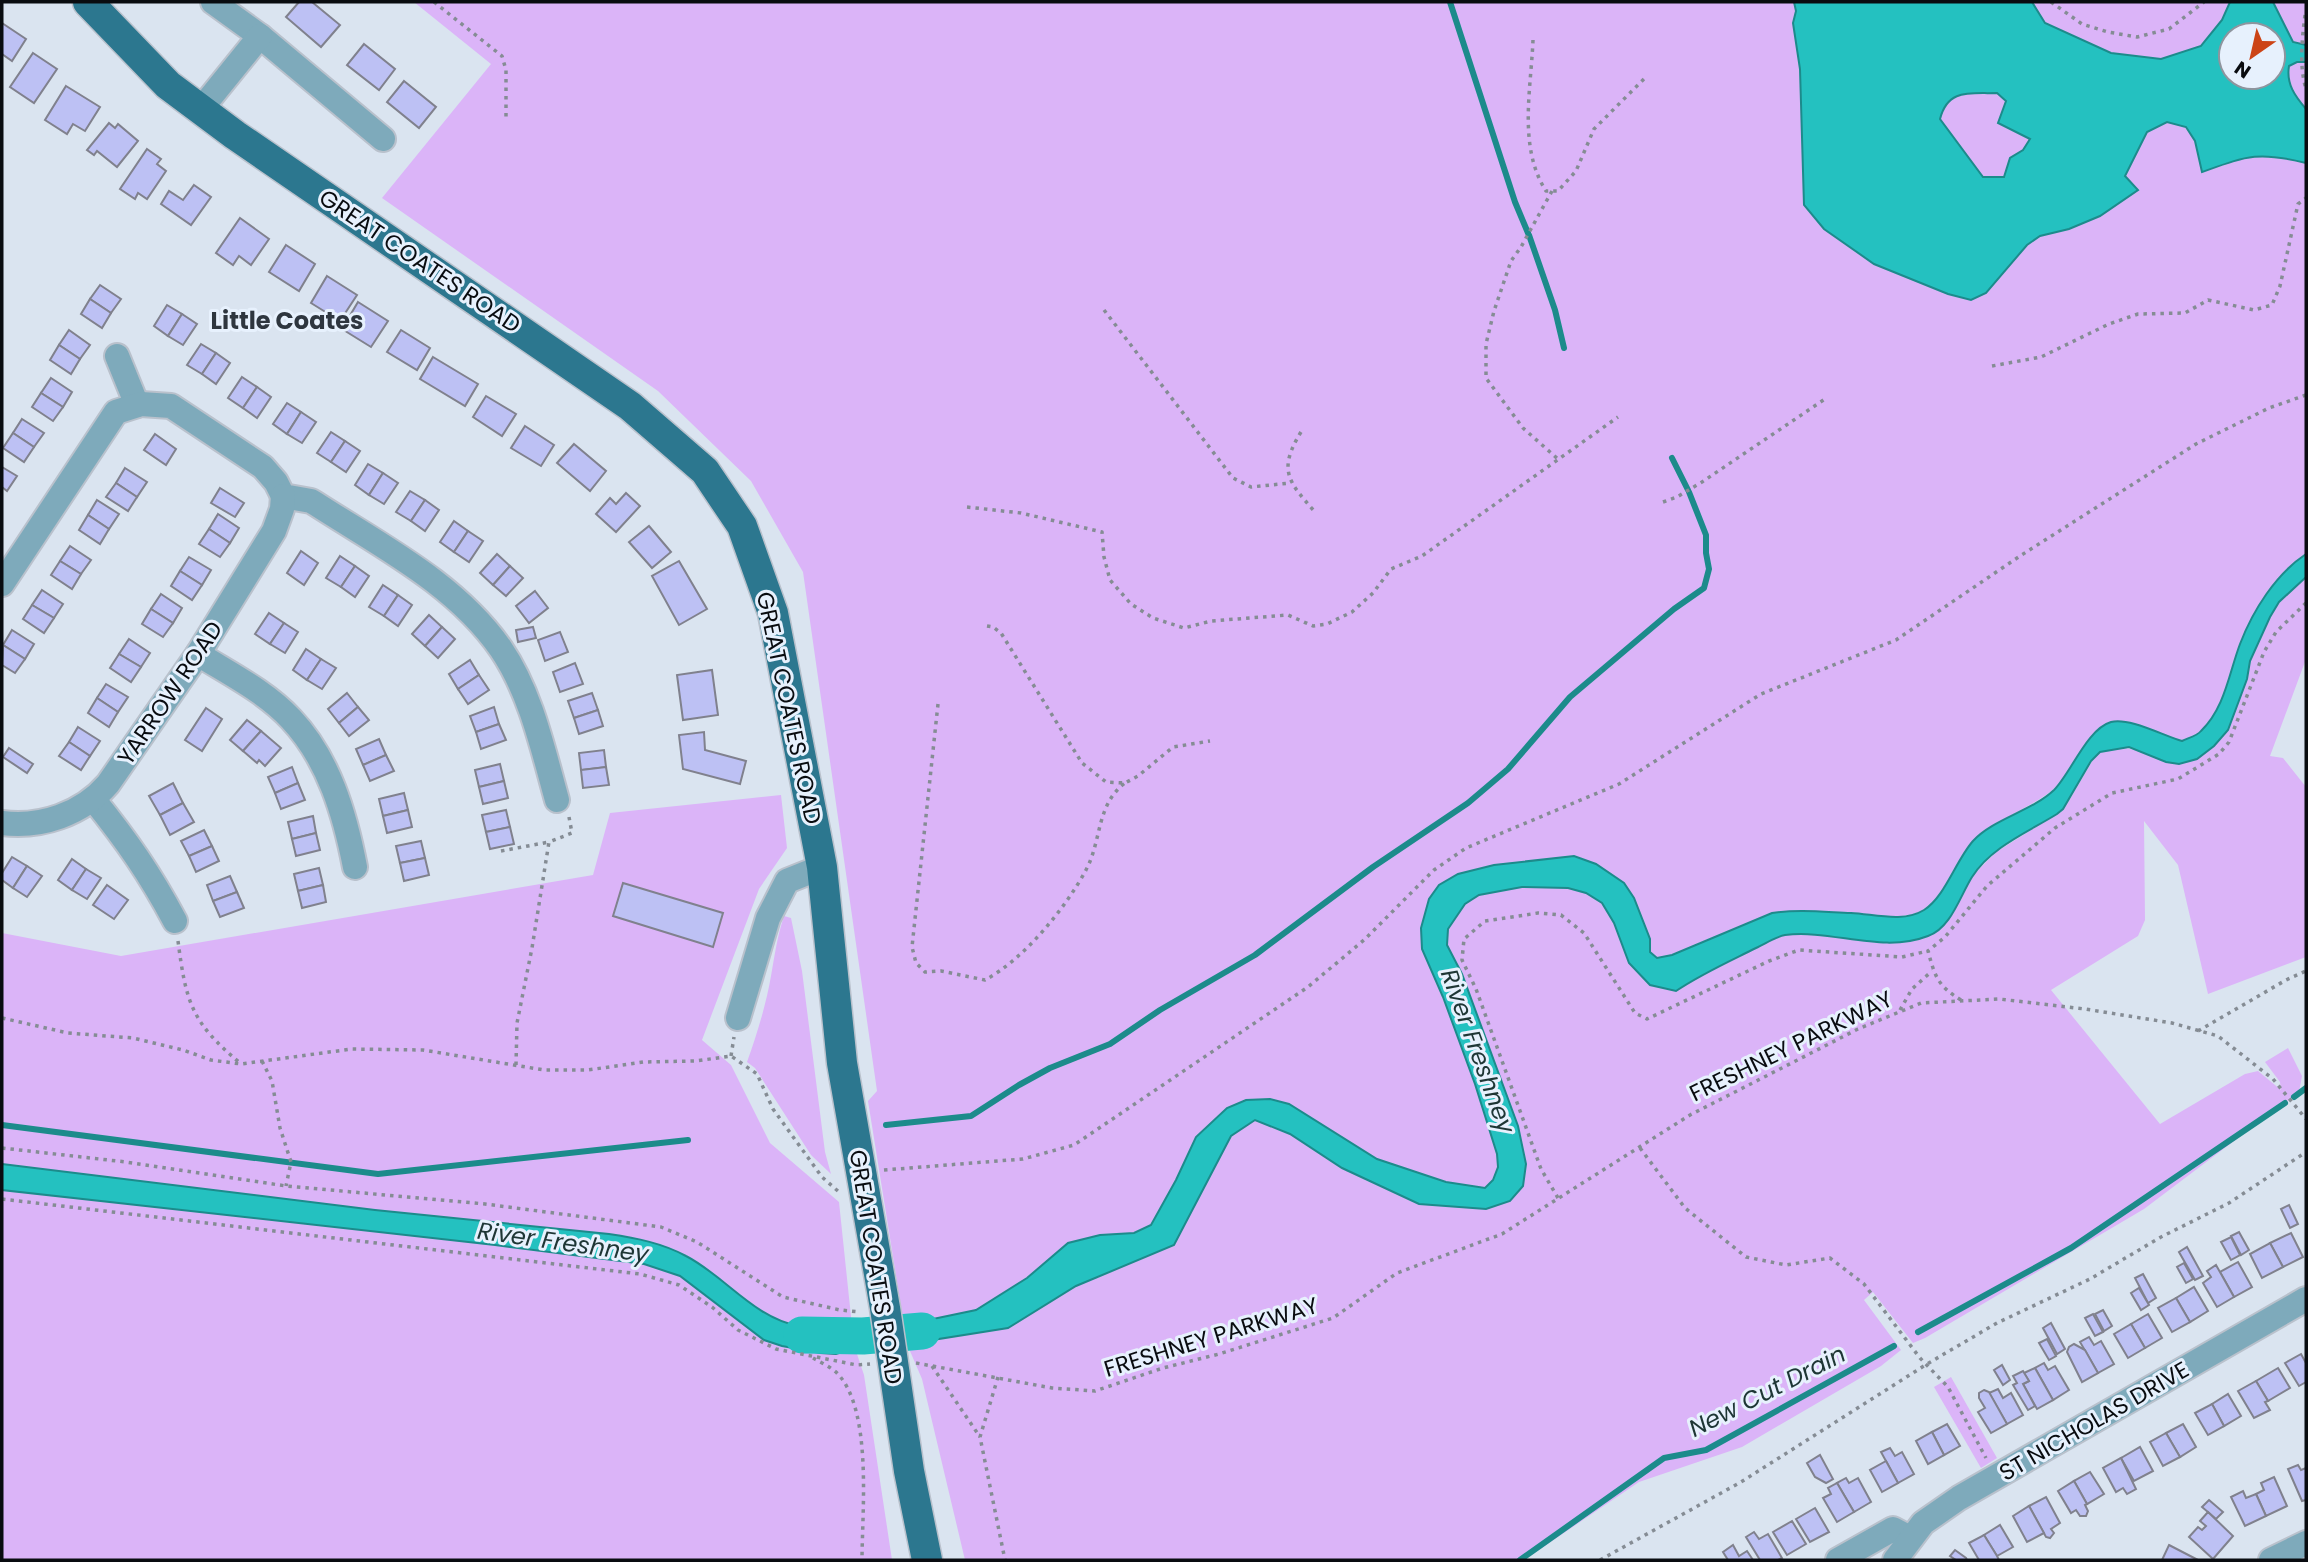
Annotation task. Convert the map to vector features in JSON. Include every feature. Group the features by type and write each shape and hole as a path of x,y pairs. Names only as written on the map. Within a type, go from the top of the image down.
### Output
{"main road":[{"name":"GREAT COATES ROAD","path":"88,2 168,85 630,405 705,471 742,526 773,612 822,867 853,1185 885,1308 891,1363 927,1560"}],"street":[{"path":"213,2 260,36 383,139"},
{"path":"201,109 260,36"},
{"path":"117,356 137,405"},
{"path":"6,570 116,412 137,405 156,403 171,406 263,467 276,482 283,496 316,504 424,573 469,611 501,650 516,677 539,734 557,800"},
{"name":"YARROW ROAD","path":"2,823 22,825 69,815 94,800 108,784 198,654 274,531 282,509 283,496"},
{"path":"198,654 264,695 291,718 308,739 333,785 347,828 355,867"},
{"path":"94,800 151,875 175,921"},
{"path":"738,1018 768,918 787,881 822,867"},
{"name":"ST NICHOLAS DRIVE","path":"1895,1560 1923,1523 1959,1498 2306,1298"},
{"path":"1838,1560 1893,1529 1910,1538"},
{"path":"2271,1560 2306,1543"}],"path":[{"path":"434,2 502,56 506,70 506,117"},
{"path":"2052,2 2082,24 2137,37 2169,29 2204,2"},
{"path":"2305,15 2302,38 2306,89"},
{"path":"1533,40 1528,142 1536,176 1546,191 1558,191 1576,171 1594,129 1645,78"},
{"path":"1552,191 1511,261 1486,344 1486,378 1523,428 1559,460"},
{"path":"1993,366 2041,357 2109,324 2137,314 2185,313 2208,300 2254,310 2272,304 2280,286 2298,204 2306,198"},
{"path":"1104,310 1233,478 1251,487 1290,483"},
{"path":"2,1018 68,1033 133,1038 211,1060 241,1063 352,1049 423,1050 544,1070 588,1070 643,1062 696,1061 730,1056 757,1074 773,1109 822,1177 853,1185 1023,1159 1074,1145 1308,987 1364,940 1434,870 1466,848 1619,784 1762,694 1896,640 2020,556 2196,444 2269,408 2306,394"},
{"path":"1663,502 1702,482 1825,399"},
{"path":"967,507 1021,513 1102,532 1104,557 1110,580 1130,604 1153,618 1184,628 1210,621 1288,615 1313,626 1326,624 1352,612 1373,593 1391,569 1422,556 1618,417"},
{"path":"1301,432 1292,449 1287,474 1290,483 1315,512"},
{"path":"1558,1198 1541,1169 1476,989 1462,960 1464,939 1485,921 1538,913 1561,915 1584,933 1636,1013 1647,1019 1769,961 1799,950 1902,957 1927,951 1945,937 1987,886 2055,828 2112,793 2178,779 2219,754 2229,742 2264,652 2276,632 2306,603"},
{"path":"987,626 1001,633 1082,763 1106,782 1125,783"},
{"path":"939,704 912,947 916,963 925,972 941,971 985,980 1023,951 1055,915 1087,869 1105,805 1116,789 1138,776 1173,747 1210,741"},
{"path":"500,851 549,842 572,833 565,798 557,800"},
{"path":"516,1065 517,1023 549,842"},
{"path":"175,921 184,988 198,1020 215,1042 241,1063"},
{"path":"1927,951 1935,978 1947,991 1962,1000"},
{"path":"1899,1012 1912,989 1933,970"},
{"path":"2198,1031 2306,971"},
{"name":"FRESHNEY PARKWAY","path":"2,1199 640,1274 679,1284 712,1307 738,1330 776,1349 857,1365 891,1363 932,1366 1052,1388 1095,1391 1333,1318 1397,1273 1503,1234 1690,1115 1858,1029 1921,1003 2000,999 2172,1023 2218,1036 2273,1079 2306,1119"},
{"path":"262,1061 272,1081 280,1128 291,1163 286,1186"},
{"path":"2,1148 126,1161 286,1186 485,1204 661,1227 697,1242 783,1297 840,1310 863,1312 885,1308"},
{"path":"1640,1148 1685,1208 1746,1257 1786,1265 1830,1258 1864,1284 1920,1358 1948,1387 1997,1477"},
{"path":"1600,1560 1741,1482 1927,1364 1997,1323 2090,1279 2161,1237 2229,1203 2306,1152"},
{"path":"811,1356 837,1373 853,1402 862,1434 862,1560"},
{"path":"932,1366 980,1437 1005,1560"},
{"path":"980,1437 998,1377"}],"shaded area":[{"path":"414,2 2306,2 2306,554 2281,576 2254,613 2218,708 2198,734 2184,740 2154,736 2089,741 2056,787 1974,840 1939,894 1921,911 1897,916 1814,911 1772,913 1672,956 1657,958 1650,952 1650,939 1634,898 1494,865 1422,949 1448,1011 1496,1147 1497,1172 1485,1188 1446,1182 1377,1159 1289,1104 1196,1137 1177,1180 1152,1224 1134,1233 1100,1235 1068,1243 1027,1278 976,1310 904,1325 868,1101 877,1091 803,572 751,481 658,391 382,198 491,64"},
{"path":"2306,577 2306,659 2270,756 2283,758 2306,787 2306,957 2208,994 2178,865 2144,821 2145,920 2138,936 2051,990 2160,1124 2245,1074 2258,1071 2281,1090 2280,1082 2265,1062 2288,1048 2302,1076 2299,1092 2144,1209 1913,1343 1873,1292 1864,1300 1901,1350 1881,1366 1742,1447 1639,1482 1524,1560 965,1560 922,1379 907,1344 1008,1328 1076,1286 1174,1245 1231,1136 1255,1120 1290,1134 1342,1168 1486,1209 1526,1164 1518,1127 1462,974 1447,945 1448,929 1465,904 1479,895 1522,887 1568,888 1586,893 1602,903 1614,923 1629,963 1676,991 1700,975 1782,935 1814,935 1945,923 1973,875 1996,852 2057,814 2070,799 2095,756 2112,748 2121,748 2139,751 2166,762 2238,702 2247,679 2250,661 2270,617 2279,602"},
{"path":"781,795 787,848 759,889 702,1040 731,1065 770,1143 839,1202 852,1326 825,1328 783,1322 754,1306 700,1264 677,1251 629,1237 375,1210 2,1164 2,933 121,956 593,875 610,813"},
{"path":"784,916 791,918 802,971 825,1152 831,1174 811,1155 755,1068 747,1062 764,1009"},
{"path":"2,1190 644,1264 680,1276 782,1346 836,1353 855,1348 864,1375 892,1560 2,1560"},
{"path":"1951,1377 1997,1458 1981,1468 1934,1387"}],"water":[{"path":"1794,2 2032,2 2045,23 2111,53 2161,59 2201,46 2217,26 2217,91 2287,91 2287,30 2293,42 2306,45 2306,62 2289,66 2288,72 2292,89 2306,109 2306,163 2264,156 2230,162 2202,172 2195,141 2186,127 2167,122 2147,132 2125,176 2138,190 2100,216 2069,229 2040,236 2027,245 1986,293 1971,300 1948,294 1874,264 1824,229 1804,205 1800,69 1793,23 1796,11","holes":["1997,93 2006,101 1998,123 2030,139 2023,150 2010,158 2004,177 1983,177 1940,119 1948,102 1961,95"]},
{"path":"2230,2 2273,2 2282,21 2221,21"},
{"path":"2306,554 2306,577 2279,602 2270,617 2250,661 2247,679 2228,730 2214,746 2197,759 2179,764 2166,762 2129,747 2100,752 2091,761 2063,809 1989,857 1972,877 1949,919 1928,936 1893,943 1821,935 1785,935 1715,968 1676,991 1650,985 1629,963 1614,923 1602,903 1586,893 1568,888 1522,887 1479,895 1465,904 1448,929 1447,945 1462,974 1518,1126 1526,1164 1523,1186 1510,1201 1486,1209 1419,1204 1342,1168 1290,1134 1255,1120 1231,1136 1174,1245 1076,1286 1008,1328 907,1344 904,1325 976,1310 1027,1278 1068,1243 1100,1235 1134,1233 1151,1225 1196,1137 1227,1108 1246,1100 1270,1099 1289,1104 1377,1159 1446,1182 1485,1188 1493,1180 1498,1167 1497,1154 1475,1084 1422,949 1421,928 1429,899 1439,885 1458,874 1494,865 1574,856 1596,864 1624,883 1634,898 1650,939 1650,952 1657,958 1672,955 1772,913 1812,911 1888,917 1916,914 1938,896 1961,858 1981,833 2035,804 2054,790 2087,742 2102,726 2111,722 2127,722 2182,741 2199,733 2216,712 2240,644 2259,606 2275,582"},
{"path":"2,1164 639,1239 668,1248 700,1264 754,1306 783,1322 825,1328 852,1326 855,1348 836,1354 820,1353 764,1340 680,1276 644,1264 2,1190"}],"building":[{"path":"299,2 312,2 340,25 321,47 286,17"},
{"path":"2,23 26,39 12,61 2,54"},
{"path":"364,44 395,69 379,90 347,65"},
{"path":"33,53 57,69 34,103 10,87"},
{"path":"404,81 436,107 419,128 387,102"},
{"path":"66,86 100,107 85,131 73,124 67,134 45,120"},
{"path":"109,123 115,128 118,124 138,141 117,167 97,151 94,155 87,150"},
{"path":"147,149 161,159 157,164 166,171 147,199 138,193 135,199 120,189"},
{"path":"194,185 211,197 191,225 161,204 169,191 183,200"},
{"path":"240,218 269,239 251,265 239,256 233,265 216,253"},
{"path":"286,245 315,264 299,291 269,272"},
{"path":"327,276 357,295 340,321 311,303"},
{"path":"100,285 121,299 111,313 90,299"},
{"path":"90,299 111,313 102,328 81,314"},
{"path":"358,302 388,321 371,347 342,329"},
{"path":"167,305 182,314 168,336 154,326"},
{"path":"182,314 197,324 183,345 168,336"},
{"path":"69,330 90,345 80,359 59,345"},
{"path":"401,330 430,348 417,370 387,352"},
{"path":"201,344 216,353 202,374 187,365"},
{"path":"59,345 80,359 71,374 50,360"},
{"path":"216,353 230,363 216,384 202,374"},
{"path":"433,357 478,384 465,406 420,379"},
{"path":"242,377 257,387 243,408 228,398"},
{"path":"51,378 72,392 63,407 41,393"},
{"path":"257,387 271,397 257,418 243,408"},
{"path":"41,393 63,407 53,421 32,407"},
{"path":"486,396 516,414 502,436 473,417"},
{"path":"287,403 301,412 287,434 273,424"},
{"path":"301,412 316,422 302,443 287,434"},
{"path":"22,419 44,433 34,447 13,433"},
{"path":"525,426 554,445 541,466 511,448"},
{"path":"331,432 345,441 331,462 317,453"},
{"path":"13,433 34,447 24,462 3,448"},
{"path":"155,434 176,449 166,465 144,450"},
{"path":"345,441 360,451 346,472 331,462"},
{"path":"574,444 606,471 590,491 557,463"},
{"path":"368,464 383,473 369,495 355,485"},
{"path":"2,467 17,476 7,491 2,487"},
{"path":"125,468 147,482 137,497 116,483"},
{"path":"383,473 398,483 384,504 369,495"},
{"path":"116,483 137,497 128,511 106,497"},
{"path":"220,488 244,503 235,517 211,503"},
{"path":"410,491 425,500 411,521 396,512"},
{"path":"626,493 640,506 616,532 596,514 610,498 616,504"},
{"path":"97,500 119,514 109,529 88,515"},
{"path":"425,500 439,510 425,531 411,521"},
{"path":"218,514 239,528 230,543 209,529"},
{"path":"88,515 109,529 100,544 79,530"},
{"path":"454,521 468,531 454,552 440,542"},
{"path":"649,526 671,552 652,568 629,542"},
{"path":"209,529 230,543 220,557 199,544"},
{"path":"468,531 483,541 469,562 454,552"},
{"path":"70,546 91,560 81,574 60,561"},
{"path":"301,551 318,563 304,585 287,573"},
{"path":"497,554 510,566 493,585 480,573"},
{"path":"340,556 355,566 341,587 326,578"},
{"path":"189,557 211,570 202,585 180,571"},
{"path":"60,561 81,574 72,589 51,575"},
{"path":"679,561 707,609 679,625 652,576"},
{"path":"355,566 369,576 355,597 341,587"},
{"path":"510,566 523,578 506,596 493,585"},
{"path":"180,571 202,585 192,600 171,586"},
{"path":"383,585 398,595 384,616 369,607"},
{"path":"42,590 63,604 54,618 32,605"},
{"path":"535,591 548,608 529,623 516,606"},
{"path":"161,594 182,608 173,623 151,609"},
{"path":"398,595 412,605 398,626 384,616"},
{"path":"32,605 54,618 44,633 23,619"},
{"path":"151,609 173,623 163,637 142,624"},
{"path":"269,613 284,623 270,644 255,634"},
{"path":"429,615 442,627 425,646 412,634"},
{"path":"284,623 298,632 285,653 270,644"},
{"path":"442,627 455,639 438,658 425,646"},
{"path":"533,627 536,638 518,642 516,630"},
{"path":"12,630 34,644 25,659 3,645"},
{"path":"560,632 568,652 545,661 538,640"},
{"path":"129,639 150,653 141,667 119,654"},
{"path":"3,645 25,659 15,673 2,665"},
{"path":"306,649 321,659 307,680 293,670"},
{"path":"119,654 141,667 131,682 110,668"},
{"path":"321,659 336,668 322,689 307,680"},
{"path":"470,660 479,675 458,689 449,674"},
{"path":"575,663 583,684 560,692 553,672"},
{"path":"712,670 718,715 683,720 677,675"},
{"path":"479,675 489,690 468,704 458,689"},
{"path":"106,684 128,697 118,712 97,698"},
{"path":"347,693 358,707 339,723 328,709"},
{"path":"592,693 598,710 574,718 568,701"},
{"path":"97,698 118,712 109,727 88,713"},
{"path":"358,707 369,720 349,736 339,723"},
{"path":"494,707 499,724 476,732 470,716"},
{"path":"206,708 222,719 202,751 185,740"},
{"path":"598,710 603,726 579,734 574,718"},
{"path":"247,720 261,731 243,751 230,740"},
{"path":"499,724 506,740 481,749 476,732"},
{"path":"78,727 100,741 90,756 69,742"},
{"path":"261,731 281,748 265,766 243,751"},
{"path":"704,732 705,750 746,761 740,784 683,769 679,735"},
{"path":"379,739 386,755 363,765 356,749"},
{"path":"69,742 90,756 81,770 59,756"},
{"path":"9,748 33,764 27,773 3,757"},
{"path":"604,750 606,767 581,770 579,753"},
{"path":"386,755 394,771 370,781 363,765"},
{"path":"500,764 504,781 479,787 475,770"},
{"path":"292,767 298,783 275,793 268,777"},
{"path":"606,767 609,785 583,788 581,770"},
{"path":"504,781 508,798 483,804 479,787"},
{"path":"173,783 183,803 160,815 149,796"},
{"path":"298,783 305,800 281,809 275,793"},
{"path":"404,793 408,810 383,816 379,799"},
{"path":"183,803 194,822 170,835 160,815"},
{"path":"408,810 412,827 387,833 383,816"},
{"path":"506,810 510,827 486,832 482,815"},
{"path":"313,816 316,833 292,839 288,822"},
{"path":"510,827 514,844 490,849 486,832"},
{"path":"204,830 212,846 189,856 181,841"},
{"path":"316,833 320,850 296,856 292,839"},
{"path":"421,841 425,858 400,863 396,846"},
{"path":"212,846 219,861 196,872 189,856"},
{"path":"12,857 27,866 13,888 2,880 2,873"},
{"path":"425,858 429,875 404,881 400,863"},
{"path":"72,859 86,869 72,890 58,880"},
{"path":"27,866 42,876 27,897 13,888"},
{"path":"319,868 323,885 298,891 294,874"},
{"path":"86,869 101,878 87,899 72,890"},
{"path":"230,876 237,892 213,901 207,885"},
{"path":"623,883 723,913 713,947 613,916"},
{"path":"107,885 128,900 114,919 93,905"},
{"path":"323,885 326,902 302,908 298,891"},
{"path":"237,892 244,908 220,917 213,901"},
{"path":"2289,1205 2298,1224 2290,1228 2281,1209"},
{"path":"2239,1232 2249,1250 2241,1255 2231,1236"},
{"path":"2291,1233 2303,1257 2283,1267 2270,1243"},
{"path":"2231,1237 2240,1255 2231,1260 2221,1242"},
{"path":"2270,1243 2283,1267 2262,1278 2250,1254"},
{"path":"2187,1247 2203,1276 2195,1280 2179,1252"},
{"path":"2238,1262 2252,1287 2234,1297 2220,1272"},
{"path":"2184,1263 2193,1279 2186,1283 2177,1267"},
{"path":"2216,1265 2234,1297 2217,1307 2203,1283 2211,1277 2207,1271"},
{"path":"2143,1274 2156,1298 2148,1303 2135,1278"},
{"path":"2194,1287 2208,1311 2190,1322 2176,1298"},
{"path":"2139,1288 2149,1305 2141,1310 2131,1293"},
{"path":"2176,1298 2190,1322 2172,1332 2158,1308"},
{"path":"2103,1310 2112,1326 2104,1331 2095,1314"},
{"path":"2093,1314 2103,1332 2095,1336 2085,1318"},
{"path":"2148,1314 2162,1338 2145,1348 2131,1324"},
{"path":"2051,1323 2065,1349 2057,1354 2043,1328"},
{"path":"2131,1324 2145,1348 2128,1358 2114,1334"},
{"path":"2089,1337 2094,1345 2101,1341 2114,1364 2098,1373 2080,1342"},
{"path":"2047,1339 2056,1356 2049,1360 2039,1343"},
{"path":"2074,1344 2085,1350 2098,1373 2082,1382 2067,1352"},
{"path":"2301,1354 2306,1363 2306,1382 2299,1386 2285,1363"},
{"path":"2044,1363 2048,1370 2055,1366 2069,1390 2053,1400 2035,1368"},
{"path":"2002,1365 2010,1380 2003,1385 1994,1370"},
{"path":"2035,1368 2053,1400 2037,1409 2023,1384 2029,1381 2024,1373"},
{"path":"2278,1368 2290,1388 2268,1401 2256,1381"},
{"path":"2023,1371 2029,1381 2023,1384 2035,1406 2028,1410 2013,1385 2017,1383 2013,1376"},
{"path":"2256,1381 2268,1401 2265,1402 2270,1410 2254,1418 2238,1391"},
{"path":"1998,1389 2003,1398 2011,1393 2023,1415 2007,1424 1989,1393"},
{"path":"1984,1390 1989,1392 2007,1424 1991,1433 1978,1412 1985,1408 1979,1398 1979,1393"},
{"path":"2228,1394 2241,1416 2224,1426 2212,1404"},
{"path":"2212,1404 2224,1426 2208,1435 2195,1413"},
{"path":"1947,1424 1960,1446 1944,1455 1932,1432"},
{"path":"2183,1424 2196,1447 2180,1457 2166,1433"},
{"path":"1932,1432 1944,1455 1928,1464 1916,1441"},
{"path":"2166,1433 2180,1457 2163,1466 2150,1442"},
{"path":"2140,1447 2153,1471 2134,1481 2121,1458"},
{"path":"1890,1448 1895,1456 1902,1452 1914,1474 1898,1483 1881,1452"},
{"path":"1820,1455 1833,1479 1826,1483 1815,1477 1807,1463"},
{"path":"2121,1458 2136,1489 2127,1494 2123,1488 2116,1492 2103,1468"},
{"path":"1886,1461 1898,1483 1882,1492 1870,1470"},
{"path":"2298,1465 2301,1470 2306,1468 2306,1500 2302,1501 2288,1469"},
{"path":"2090,1472 2104,1494 2087,1504 2074,1481"},
{"path":"2274,1477 2287,1506 2266,1516 2256,1494 2264,1490 2261,1483"},
{"path":"1846,1478 1849,1483 1858,1478 1871,1502 1854,1512 1837,1483"},
{"path":"2074,1481 2087,1504 2086,1516 2080,1516 2076,1510 2071,1513 2058,1491"},
{"path":"1837,1483 1854,1512 1837,1522 1823,1498 1831,1494 1828,1488"},
{"path":"2243,1491 2246,1498 2256,1494 2266,1516 2245,1526 2231,1497"},
{"path":"2046,1497 2060,1523 2051,1529 2054,1533 2050,1538 2046,1537 2029,1506"},
{"path":"2209,1500 2223,1512 2216,1519 2202,1507"},
{"path":"2029,1506 2044,1533 2027,1542 2013,1516"},
{"path":"1815,1508 1829,1532 1810,1542 1796,1519"},
{"path":"2208,1512 2233,1536 2213,1559 2189,1537 2198,1527 2202,1530 2206,1526 2200,1521"},
{"path":"1792,1521 1806,1544 1787,1555 1773,1532"},
{"path":"2000,1525 2013,1547 1997,1556 1984,1535"},
{"path":"1754,1532 1759,1539 1768,1534 1782,1558 1760,1560 1746,1537"},
{"path":"1984,1535 1999,1560 1979,1560 1969,1543"},
{"path":"1733,1545 1739,1556 1747,1551 1753,1560 1728,1560 1723,1552"},
{"path":"2169,1545 2198,1560 2162,1560"},
{"path":"1955,1550 1967,1560 1956,1560 1950,1556"}],"waterway":[{"path":"1450,2 1515,202 1528,233"},
{"path":"1529,235 1555,310 1564,348"},
{"path":"1672,458 1688,490"},
{"path":"886,1125 971,1116 1050,1068 1110,1044 1160,1010 1255,955 1373,867 1468,803 1508,769 1570,697 1674,609 1704,588 1709,569 1706,535 1689,492"},
{"name":"New Cut Drain","path":"2294,1097 2306,1088"},
{"name":"New Cut Drain","path":"1918,1332 2071,1248 2285,1103"},
{"path":"2,1125 378,1174 688,1140"},
{"name":"River Freshney","path":"802,1335 863,1336 922,1331"},
{"name":"New Cut Drain","path":"1520,1560 1664,1458 1706,1450 1894,1346"}],"district":[{"name":"Little Coates","path":"287,320"}]}
